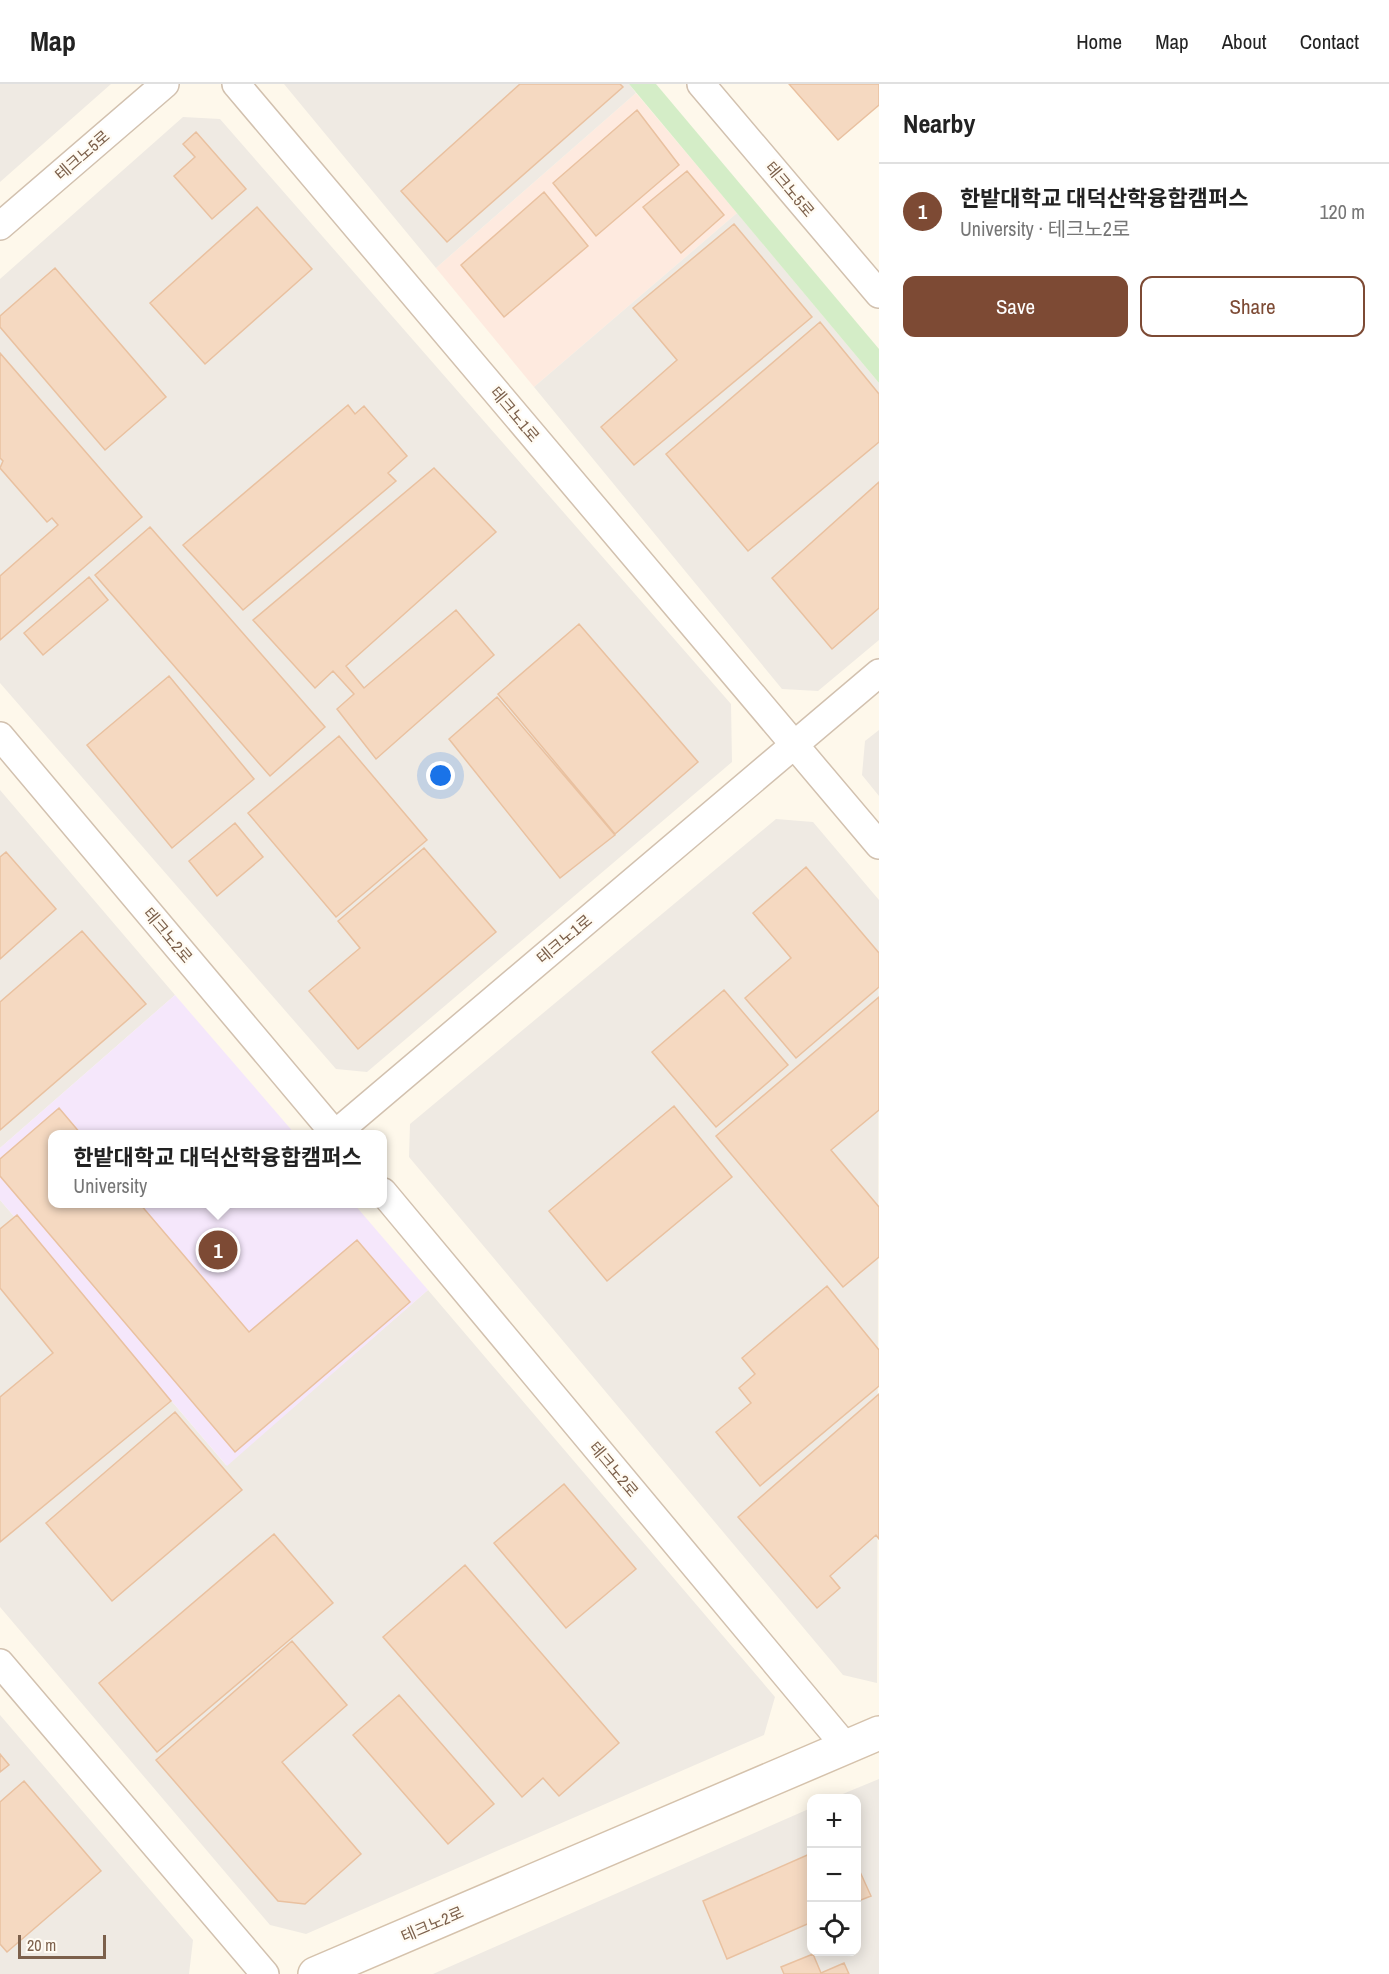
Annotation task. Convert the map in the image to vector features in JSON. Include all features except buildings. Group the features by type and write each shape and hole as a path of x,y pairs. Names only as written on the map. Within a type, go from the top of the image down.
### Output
{"main road":[{"name":"테크노2로","path":"315,1974 879,1732"}],"street":[{"name":"테크노5로","path":"0,226 165,84"},
{"name":"테크노1로","path":"236,84 879,846"},
{"name":"테크노5로","path":"700,84 879,294"},
{"name":"테크노1로","path":"340,1130 879,673"},
{"name":"테크노2로","path":"0,736 332,1130"},
{"name":"테크노2로","path":"387,1197 846,1747"},
{"path":"0,1663 265,1974"}],"shaded area":[{"path":"0,84 111,84 0,182"},
{"path":"284,84 629,84 636,93 436,268"},
{"path":"636,93 737,213 534,387 436,268"},
{"path":"183,117 220,119 731,704 732,762 367,1072 336,1069 0,683 0,279"},
{"path":"737,213 879,383 879,640 818,691 782,689 534,387"},
{"path":"879,730 879,796 862,775 865,741"},
{"path":"0,790 175,995 0,1148"},
{"path":"776,819 813,822 879,900 877,1683 843,1675 409,1157 410,1124"},
{"path":"175,995 292,1130 48,1130 48,1208 357,1208 428,1290 227,1466 0,1200 0,1148"},
{"path":"0,1200 226,1465 428,1290 775,1697 764,1735 306,1934 270,1925 0,1607"},
{"path":"0,1715 193,1940 189,1974 0,1974"},
{"path":"879,1779 879,1974 433,1974 807,1810 807,1956 861,1956 861,1794 843,1794"}],"green space":[{"path":"629,84 656,84 879,349 879,383"}],"place":[{"name":"한밭대학교 대덕산학융합캠퍼스","path":"218,1250"}]}
